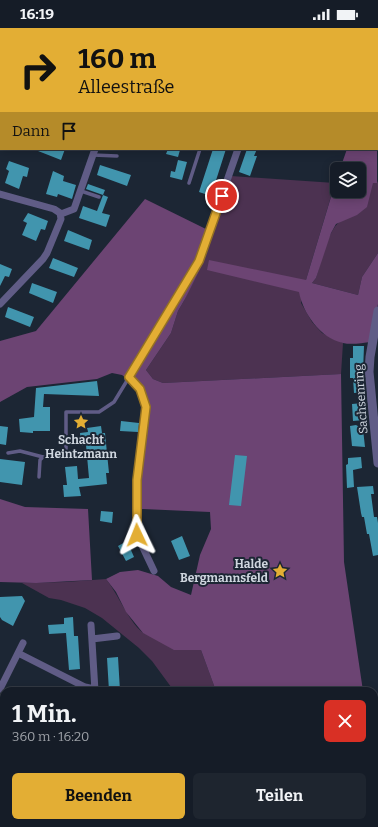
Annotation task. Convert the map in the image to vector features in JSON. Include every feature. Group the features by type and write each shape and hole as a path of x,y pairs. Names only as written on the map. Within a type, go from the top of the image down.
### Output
{"street":[{"path":"154,571 137,535 137,480 146,407 140,389 128,378 199,261 238,150"},
{"path":"61,214 74,209 94,152"},
{"path":"0,194 54,209 61,214"},
{"path":"0,304 47,253 60,223 61,214"},
{"name":"Sachsenring","path":"378,311 370,357 369,372 378,463"},
{"path":"91,625 95,687"},
{"path":"92,639 117,636"},
{"path":"1,687 23,643"},
{"path":"18,653 85,687"}],"lane":[{"path":"189,183 200,150"},
{"path":"94,152 117,156"},
{"path":"80,191 99,197"},
{"path":"8,453 20,451 43,457 66,457 66,412 99,412 114,402 128,378"},
{"path":"39,478 40,460 43,457"}],"shaded area":[{"path":"347,150 377,150 377,183 373,183 367,207 357,215 336,224 331,233 316,278 312,283 358,295 362,277 378,253 378,304 371,342 346,344 327,336 314,324 304,308 299,292 207,270 209,260 306,280 331,198 366,198 366,162 342,162"},
{"path":"231,176 330,183 331,198 306,280 301,303 312,322 322,333 343,343 341,374 163,383 153,379 146,370 171,333 178,311 185,299 212,232"},
{"path":"378,181 378,253 362,277 358,295 312,283 316,278 332,231 360,198 366,198 366,191 373,183 377,183"},
{"path":"145,199 212,232 203,263 178,311 171,333 146,370 153,379 163,383 341,374 344,562 362,687 215,687 201,650 174,650 143,633 126,612 116,592 106,579 120,572 138,570 158,576 171,587 191,595 200,555 211,529 210,512 143,509 132,511 132,496 143,424 142,400 133,384 122,375 112,373 97,379 27,387 0,402 0,341 36,331"},
{"path":"0,499 25,507 88,509 92,580 36,583 0,582"},
{"path":"106,579 132,621 142,632 160,639 201,650 215,687 171,687 152,661 139,648 102,618 85,608 61,600 49,598 22,583"}],"building":[{"path":"36,150 65,150 61,160"},
{"path":"168,150 180,150 178,157 166,154"},
{"path":"213,150 226,150 211,196 199,192"},
{"path":"247,150 257,150 254,156 257,156 250,176 239,172"},
{"path":"178,160 187,162 182,180 170,177 171,171 175,172"},
{"path":"9,161 29,168 27,177 23,176 19,189 5,183 9,171 6,169"},
{"path":"100,165 131,175 127,186 97,175"},
{"path":"53,171 64,176 63,181 76,185 72,199 58,194 57,197 46,194"},
{"path":"88,184 105,190 103,195 86,189"},
{"path":"103,195 108,197 102,213 110,215 106,227 79,218 83,206 97,211"},
{"path":"28,213 48,221 45,230 41,229 36,241 22,235 27,223 23,221"},
{"path":"68,230 92,240 89,250 64,241"},
{"path":"53,258 78,268 74,277 49,268"},
{"path":"0,264 12,269 9,277 5,276 0,286"},
{"path":"32,283 57,292 53,303 29,293"},
{"path":"8,307 34,317 30,327 5,317"},
{"path":"353,346 364,346 363,372 365,392 354,393 353,378 350,378 350,358 353,358"},
{"path":"97,381 99,396 44,394 43,407 50,407 50,431 33,431 33,433 20,432 19,419 34,417 36,388"},
{"path":"363,403 364,420 353,421 352,404"},
{"path":"121,421 139,423 138,432 120,431"},
{"path":"356,425 363,429 365,447 352,446 350,426"},
{"path":"0,426 8,427 6,445 0,444"},
{"path":"101,426 102,433 105,433 109,473 106,473 107,484 79,487 81,496 64,497 63,485 67,485 65,467 77,466 78,479 89,478 86,445 81,446 80,433 88,432 87,428"},
{"path":"235,455 247,456 241,506 229,505"},
{"path":"361,457 362,468 353,470 354,487 347,488 346,465 348,464 348,458"},
{"path":"0,459 25,462 22,485 0,482"},
{"path":"373,486 374,494 371,494 374,517 377,517 378,523 378,555 373,556 369,534 367,534 364,517 362,517 361,513 357,487"},
{"path":"101,511 113,512 112,523 100,521"},
{"path":"182,536 190,556 179,560 171,541"},
{"path":"127,541 134,557 126,561 118,546"},
{"path":"22,596 25,601 13,626 2,620 0,617 0,597"},
{"path":"73,617 74,636 78,636 80,669 69,670 66,633 49,634 48,625 64,624 64,618"},
{"path":"118,657 120,687 109,687 107,658"}],"place":[{"name":"Schacht Heintzmann","path":"81,422"},
{"name":"Halde Bergmannsfeld","path":"280,571"}],"route":[{"path":"137,535 137,480 141,444 146,420 146,400 135,382 129,377 199,261 222,196"}]}
